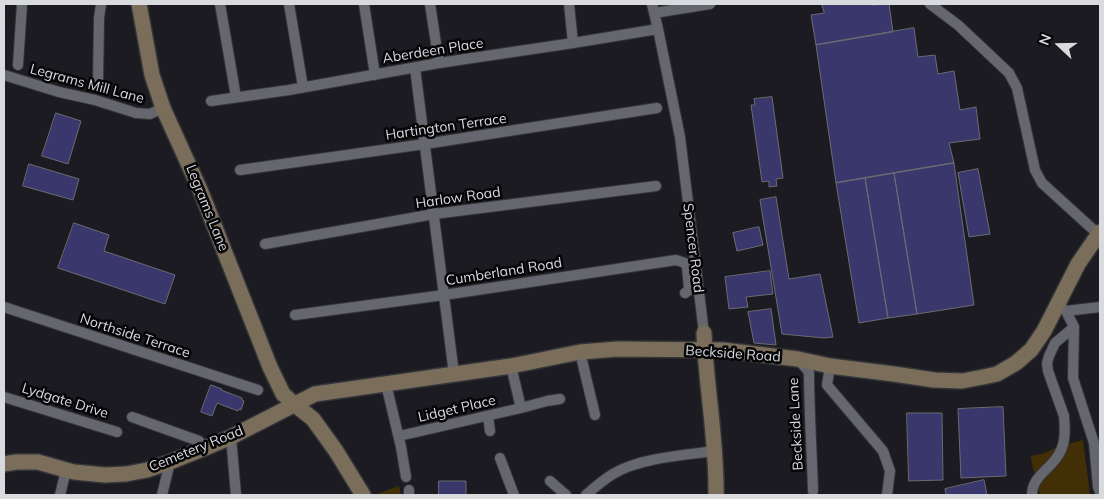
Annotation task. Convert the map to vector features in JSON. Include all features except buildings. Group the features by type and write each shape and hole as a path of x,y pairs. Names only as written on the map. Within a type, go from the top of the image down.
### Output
{"street":[{"path":"18,65 22,4"},
{"path":"98,82 101,4"},
{"name":"Legrams Lane","path":"139,4 152,75 163,108 201,192 270,367 283,394 313,419 336,451 363,495"},
{"path":"220,4 236,97"},
{"path":"289,4 303,87"},
{"path":"364,4 376,75"},
{"path":"430,4 439,63"},
{"path":"570,4 573,43"},
{"path":"653,8 710,4"},
{"path":"930,4 958,25 1009,73 1017,88 1035,170 1042,183 1099,233"},
{"name":"Spencer Road","path":"653,8 680,137 704,333 715,451 716,495"},
{"name":"Aberdeen Place","path":"211,101 658,29"},
{"path":"415,68 454,374"},
{"name":"Legrams Mill Lane","path":"4,75 136,113 150,114 163,108"},
{"name":"Hartington Terrace","path":"240,170 657,108"},
{"name":"Harlow Road","path":"264,244 434,214 656,186"},
{"name":"Beckside Road","path":"294,404 315,394 511,366 580,352 618,349 723,350 934,380 962,381 997,374 1016,363 1031,350 1061,307 1078,264 1099,233"},
{"name":"Cumberland Road","path":"295,315 676,260 685,263 687,267 689,288 685,293"},
{"name":"Northside Terrace","path":"4,307 258,390"},
{"path":"1061,307 1100,307"},
{"path":"1061,307 1074,326 1072,378 1097,442 1098,487 1100,492"},
{"path":"1032,495 1034,483 1054,461 1062,448 1064,416 1047,363 1055,342 1074,326"},
{"path":"580,352 595,415"},
{"name":"Beckside Lane","path":"798,360 809,372 813,491"},
{"path":"511,366 521,408"},
{"path":"830,366 827,385 883,451 890,471 887,495"},
{"path":"386,384 399,436 406,477"},
{"name":"Lydgate Drive","path":"4,396 117,432"},
{"name":"Lidget Place","path":"399,436 560,399"},
{"name":"Cemetery Road","path":"4,464 38,462 66,470 105,475 147,470 231,437 294,404"},
{"path":"488,416 490,431"},
{"path":"132,417 199,441 205,448"},
{"path":"231,437 236,495"},
{"path":"586,495 614,473 638,463 715,451"},
{"path":"500,458 514,495"},
{"path":"162,495 170,462"},
{"path":"60,495 66,470"},
{"path":"550,481 566,495"}],"shaded area":[{"path":"1083,440 1090,495 1040,495 1031,456"},
{"path":"399,486 401,495 374,495"}]}
